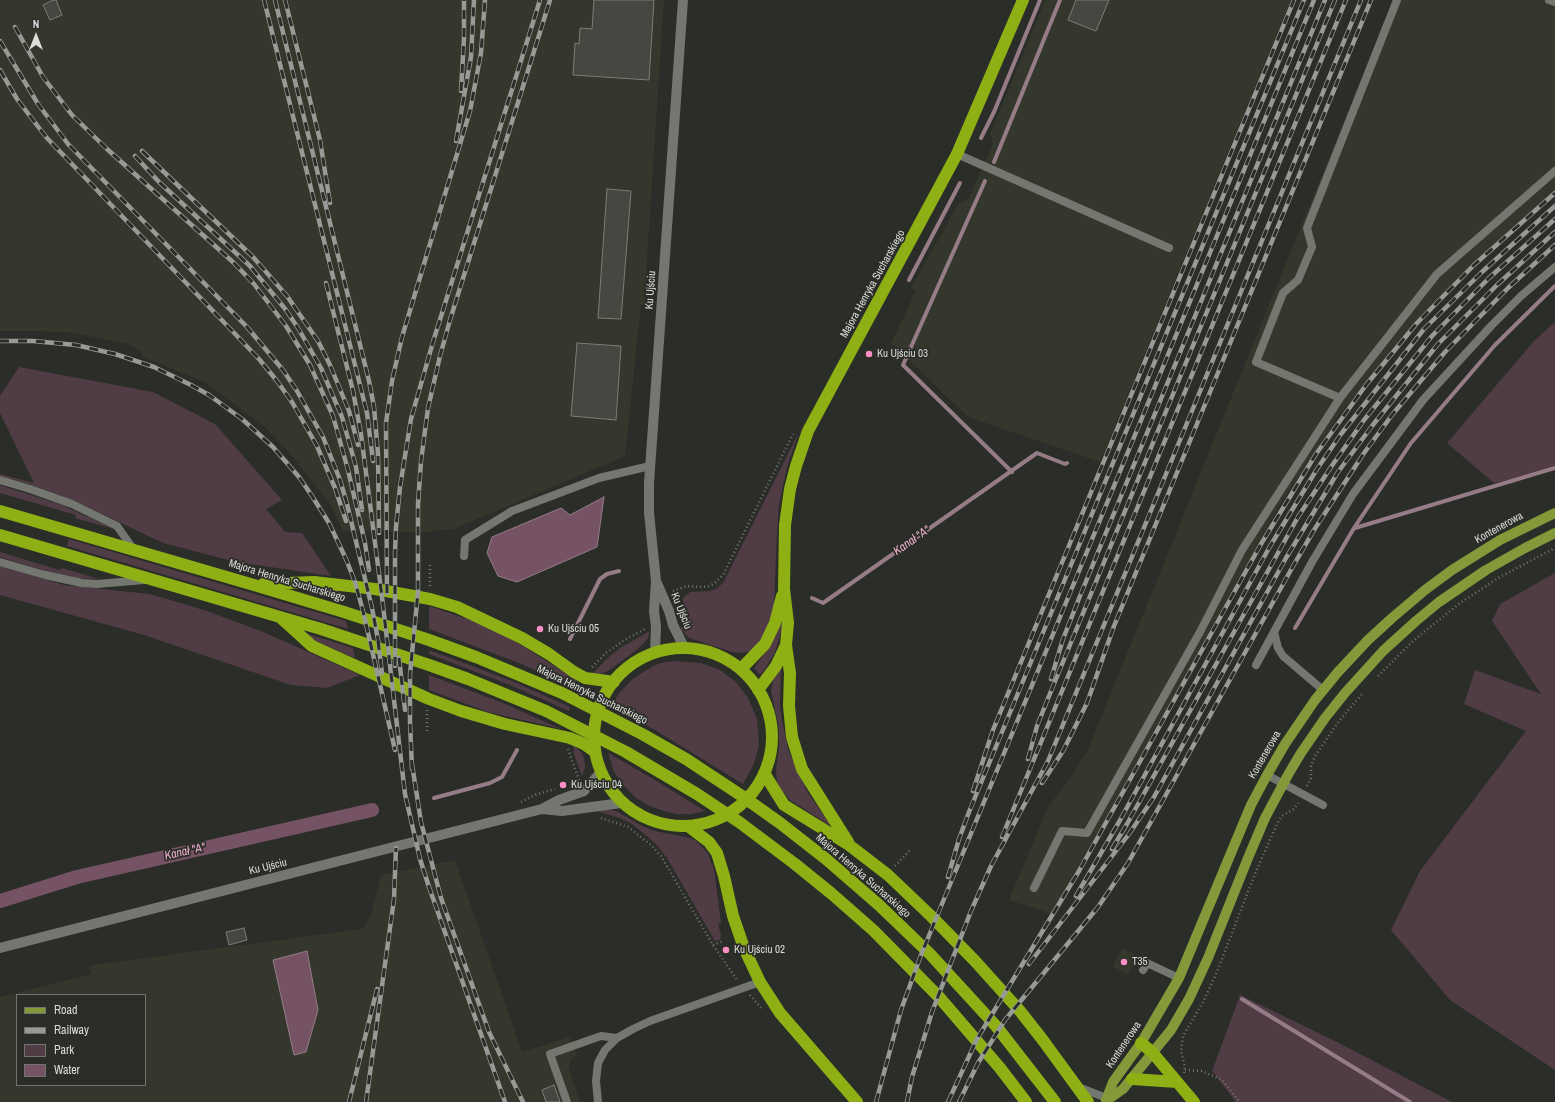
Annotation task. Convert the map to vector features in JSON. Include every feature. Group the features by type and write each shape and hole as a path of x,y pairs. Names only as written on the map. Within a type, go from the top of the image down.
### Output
{"highway":[{"name":"Majora Henryka Sucharskiego","path":"758,690 776,666 786,644 788,623 784,589 786,525 790,489 808,431 957,154 1023,0"},
{"name":"Majora Henryka Sucharskiego","path":"0,511 344,612 429,640 562,693 600,712 686,760 742,796 826,859 879,905 930,954 996,1026 1055,1102"},
{"path":"0,535 278,616 350,638 429,665 506,694 590,733 660,771 739,822 795,864 873,930 965,1026 1026,1102"},
{"path":"254,585 314,582 430,594 522,638 585,678 614,682"},
{"name":"Majora Henryka Sucharskiego","path":"741,669 765,644 775,623 784,589"},
{"path":"278,616 312,646 358,667 428,704 505,724 570,738 584,744 595,752"},
{"path":"786,644 790,673 789,706 792,737 802,769 849,845"},
{"path":"671,649 685,649 700,650 712,653 741,669 758,690 764,703 769,721 771,740 769,758 764,773 744,801 735,810 712,821 688,826 675,826 649,819 621,802 600,773 595,752 594,734 600,706 614,682 629,667 655,652 671,649"},
{"path":"764,773 784,805 892,871 1020,1011 1088,1102"},
{"path":"688,826 709,842 717,853 733,916 744,948 760,982 780,1013 819,1060 857,1102"},
{"path":"1141,1043 1152,1052 1194,1102"},
{"path":"1132,1079 1177,1082"}],"main road":[{"name":"Kontenerowa","path":"1106,1101 1113,1082 1141,1043 1179,978 1251,805 1294,730 1323,690 1368,640 1425,590 1452,570 1495,543 1555,513"},
{"path":"1106,1101 1123,1089 1132,1079 1171,1030 1189,999 1208,958 1265,818 1310,739 1325,718 1369,666 1399,636 1433,607 1462,585 1510,556 1555,533"}],"street":[{"name":"Ku Ujściu","path":"655,652 656,626 654,611 656,581 649,513 650,466 683,0"},
{"name":"Ku Ujściu","path":"656,581 669,611 672,625 685,649"},
{"name":"Ku Ujściu","path":"0,948 542,810 559,800 584,791 600,773"},
{"name":"Ku Ujściu","path":"542,810 562,811 621,802"}],"lane":[{"path":"1340,398 1256,362 1283,293 1298,280 1312,247 1307,228 1397,0"},
{"path":"1549,0 1555,2"},
{"path":"957,154 1169,248"},
{"path":"1034,888 1062,831 1087,833 1200,632 1242,550 1340,398 1437,274 1555,171"},
{"path":"1256,665 1312,562 1353,494 1423,400 1492,325 1521,296 1555,267"},
{"path":"464,556 465,540 512,511 599,478 650,466"},
{"path":"0,480 72,504 117,526 134,550"},
{"path":"0,562 45,576 82,583 97,584 151,579"},
{"path":"1274,632 1276,642 1283,656 1323,690"},
{"path":"1267,775 1323,805"},
{"path":"1143,970 1147,963 1179,978"},
{"path":"598,1102 596,1081 598,1063 605,1050 617,1038 633,1028 650,1021 760,982"},
{"path":"567,1102 550,1054 601,1036 617,1038"},
{"path":"1078,1087 1104,1097 1106,1101"}],"path":[{"path":"674,596 673,590 687,586 710,586 723,575 795,430"},
{"path":"430,566 430,594"},
{"path":"588,671 606,653 650,626"},
{"path":"428,704 428,732"},
{"path":"569,743 568,752 579,781"},
{"path":"600,817 612,820 628,827 651,845 667,866 713,945 735,978"},
{"path":"892,871 910,850"},
{"path":"713,945 724,941"},
{"path":"1185,1070 1202,1071 1222,1080 1240,1102"}],"shaded area":[{"path":"0,0 664,0 644,305 641,305 625,456 454,529 424,532 343,531 329,502 293,457 266,428 206,383 142,356 141,351 128,344 73,333 0,331"},
{"path":"1045,0 1291,0 1100,462 968,417 891,343 916,291 911,288 958,204 968,199 993,144 990,134"},
{"path":"1393,0 1555,0 1555,190 1452,284 1399,343 1340,414 1280,505 1052,914 1009,900 1048,807 1075,772 1081,759 1087,752"},
{"path":"455,860 522,1052 570,1037 577,1055 570,1060 569,1069 580,1102 0,1102 0,997 91,974 90,966 362,929 371,916 381,875"},
{"path":"1123,948 1138,956 1128,975 1112,966"}],"green space":[{"path":"1555,322 1555,469 1494,483 1447,443 1534,341"},
{"path":"19,367 153,392 215,424 282,500 266,509 285,532 302,533 331,576 236,562 163,543 77,502 29,484 0,476 0,474 34,483 0,413 0,396"},
{"path":"799,432 787,467 779,504 774,607 765,636 751,651 741,653 732,652 689,638 680,628 687,625 688,622 683,598 690,592 716,589 723,583"},
{"path":"0,485 62,505 114,529 75,518 76,515 0,493"},
{"path":"69,539 346,621 348,629 67,546"},
{"path":"0,552 59,570 62,568 99,579 75,578 46,571 0,557"},
{"path":"0,566 64,585 150,594 207,611 261,631 360,675 327,688 291,685 144,635 0,595"},
{"path":"1555,573 1555,1070 1450,1000 1391,930 1420,871 1526,731 1464,704 1475,670 1541,694 1492,621 1500,604"},
{"path":"298,586 339,590 341,601 298,588"},
{"path":"429,606 470,620 523,646 576,680 575,688 519,663 429,629"},
{"path":"781,620 782,629 775,652 760,675 754,668 770,646"},
{"path":"650,631 647,640 638,649 608,671 600,674 592,674 620,648"},
{"path":"305,633 353,648 355,658 306,637"},
{"path":"429,650 512,681 570,707 569,711 510,685 429,654"},
{"path":"677,661 701,663 720,670 736,682 748,698 757,719 759,745 754,764 743,784 650,727 612,706 619,693 634,678 653,666 664,662"},
{"path":"781,668 780,704 789,752 808,793 829,825 790,800 780,788 777,781 776,770 779,748 779,728 771,690 773,680"},
{"path":"429,675 503,703 561,729 488,712 429,690"},
{"path":"573,745 582,753 584,758 585,768 582,776 574,754"},
{"path":"608,753 705,811 691,814 677,814 650,806 636,798 623,785 614,772"},
{"path":"608,809 618,812 644,827 655,831 690,838 696,841 707,852 714,869 721,923 718,924 721,935 720,940 715,941 667,858 655,843 632,824 620,818 596,811"},
{"path":"1240,995 1337,1042 1452,1102 1236,1102 1212,1071"}],"water":[{"path":"604,497 597,547 517,582 498,576 487,553 492,537 561,508 570,515"},
{"path":"307,951 318,1010 306,1052 294,1055 273,960"}],"building":[{"path":"56,0 62,15 50,20 43,5"},
{"path":"594,0 654,0 649,80 573,75 575,43 579,44 580,28 592,29"},
{"path":"1076,0 1109,0 1096,31 1068,20"},
{"path":"607,189 631,191 621,319 598,318"},
{"path":"577,343 621,346 616,420 571,416"},
{"path":"244,928 247,940 229,945 226,932"},
{"path":"554,1085 560,1102 546,1102 542,1090"}],"waterway":[{"path":"981,138 994,112 1040,0"},
{"path":"994,162 1060,0"},
{"path":"985,181 903,365 1012,472"},
{"path":"909,280 960,183"},
{"path":"1295,628 1354,528 1411,443 1495,345 1555,286"},
{"name":"Kanał \"A\"","path":"812,598 823,603 1037,453 1065,464 1067,463"},
{"path":"1355,528 1555,468"},
{"name":"Kanał \"A\"","path":"570,639 600,579 607,574 619,571"},
{"name":"Kanał \"A\"","path":"434,798 490,783 502,777 517,750"},
{"name":"Kanał \"A\"","path":"0,901 77,877 372,810"},
{"path":"1242,999 1410,1102"}],"railway":[{"path":"264,0 367,413 373,461"},
{"path":"275,0 369,381 374,407 378,454 379,533"},
{"path":"285,0 320,140 330,203"},
{"path":"461,91 464,38 464,0"},
{"path":"456,141 471,57 474,0"},
{"path":"387,593 386,423 392,381 402,337 470,111 481,53 485,0"},
{"path":"395,666 396,527 400,487 411,419 433,342 540,0"},
{"path":"412,769 410,674 418,592 418,504 421,461 428,408 450,320 550,0"},
{"path":"973,791 993,730 1294,0"},
{"path":"948,877 959,839 969,812 1304,0"},
{"path":"876,1102 901,1010 921,955 1314,0"},
{"path":"1051,679 1063,639 1080,596 1325,0"},
{"path":"1028,759 1037,726 1049,696 1335,0"},
{"path":"1002,837 1346,0"},
{"path":"907,1102 912,1077 932,1012 971,911 991,866 1048,761 1361,0"},
{"path":"1042,783 1063,751 1087,703 1114,626 1371,0"},
{"path":"15,27 43,77 72,115 107,149 234,263 254,284 286,326 310,365 333,416 348,470 365,543 369,570"},
{"path":"0,41 38,104 68,144 247,327 283,370 297,391 323,437 340,480 372,608 379,645"},
{"path":"0,70 17,99 46,137 259,359 277,381 292,402 317,446 335,488 346,521"},
{"path":"142,151 253,257 287,296 318,341 330,365 349,411 358,445"},
{"path":"135,156 159,182 250,266 286,310 298,328 321,368 342,417 356,467 362,510"},
{"path":"948,1102 977,1039 1079,871 1261,544 1316,454 1366,385 1417,323 1474,265 1555,193"},
{"path":"1076,896 1119,822 1269,548 1317,469 1341,434 1424,329 1482,272 1555,206"},
{"path":"1112,849 1298,517 1364,420 1432,336 1489,278 1555,219"},
{"path":"1029,964 1129,834 1154,797 1286,558 1338,472 1372,426 1438,344 1497,285 1555,232"},
{"path":"959,1102 978,1063 1005,1020 1098,907 1128,863 1292,568 1314,530 1364,453 1392,415 1445,352 1508,288 1555,245"},
{"path":"326,283 353,391 361,434 405,794 420,859 429,887 505,1102"},
{"path":"0,341 33,341 76,345 115,354 154,367 209,395 242,419 273,447 299,477 312,496 329,523 346,559 355,582 363,611 395,750"},
{"path":"378,641 382,673"},
{"path":"399,658 405,710"},
{"path":"412,764 421,822 441,898 489,1032 523,1102"},
{"path":"366,1102 394,899 396,848"},
{"path":"349,1102 377,989"}],"place":[{"name":"Ku Ujściu 03","path":"869,354"},
{"name":"Ku Ujściu 05","path":"540,629"},
{"name":"Ku Ujściu 04","path":"563,785"},
{"name":"Ku Ujściu 02","path":"726,950"},
{"name":"T35","path":"1124,962"}]}
